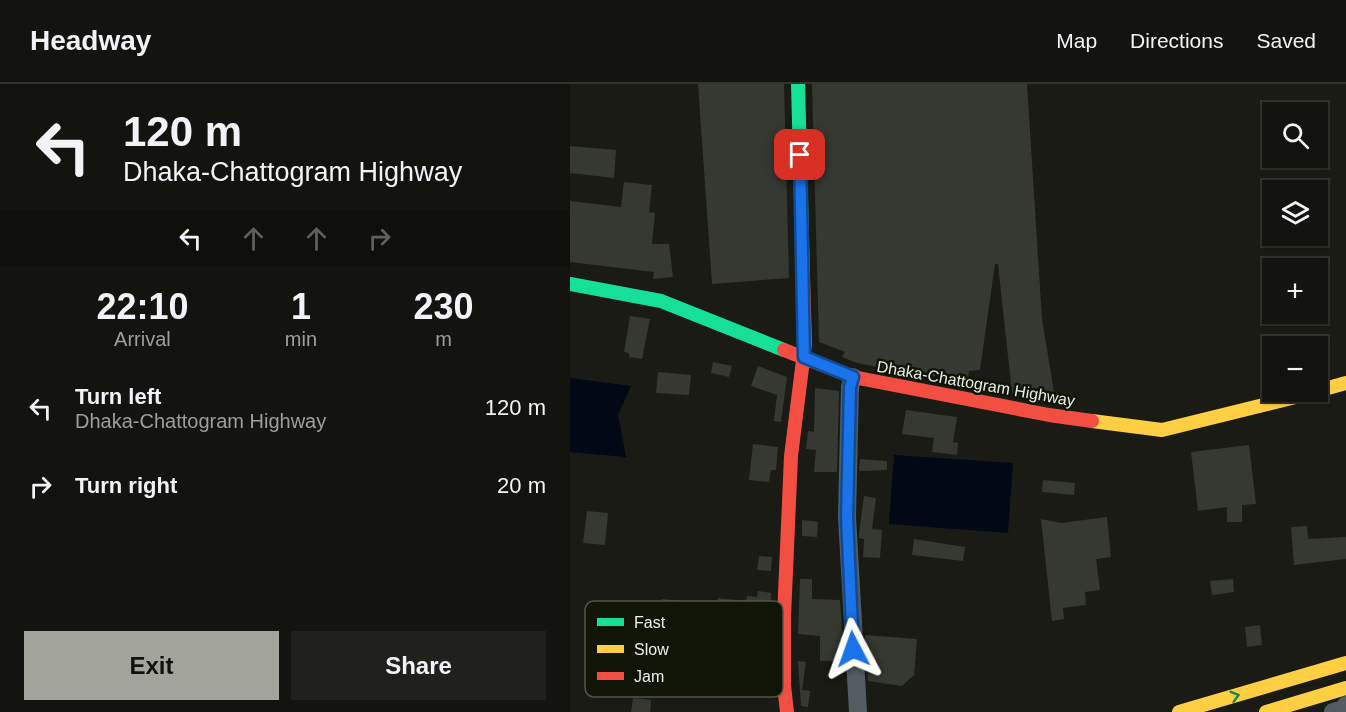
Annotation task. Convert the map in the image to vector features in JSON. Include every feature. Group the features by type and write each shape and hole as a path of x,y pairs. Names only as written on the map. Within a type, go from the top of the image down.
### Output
{"main road":[{"path":"787,712 784,685 784,617 791,456 804,357 798,84"},
{"name":"Dhaka-Chattogram Highway","path":"570,284 661,302 853,377 1049,415 1162,430 1273,402"},
{"name":"Dhaka-Chattogram Highway","path":"1328,388 1346,383"},
{"path":"1179,712 1346,663"},
{"path":"1266,712 1346,688"}],"street":[{"path":"853,377 850,387 847,517 858,712"},
{"path":"1333,712 1344,709 1346,705"}],"shaded area":[{"path":"570,378 631,386 618,415 626,457 570,452"},
{"path":"894,455 1013,463 1008,533 889,524"}],"building":[{"path":"698,84 784,84 789,278 712,284"},
{"path":"812,84 1027,84 1042,319 1054,392 1028,396 1012,393 998,264 995,264 980,370 969,371 968,377 947,374 928,377 857,363 842,357 845,352 819,342"},
{"path":"570,146 616,150 614,178 570,173"},
{"path":"624,182 652,185 649,212 655,213 652,244 669,244 673,277 653,279 654,272 570,262 570,201 621,207"},
{"path":"630,316 650,319 642,359 629,357 629,353 624,352"},
{"path":"713,362 732,366 729,377 711,373"},
{"path":"758,366 787,377 781,422 774,421 777,395 751,386"},
{"path":"658,372 691,375 689,395 656,393"},
{"path":"815,388 839,391 837,472 814,472 816,450 806,449 808,431 814,432"},
{"path":"906,410 957,417 953,442 958,443 957,455 932,452 934,438 902,434"},
{"path":"753,444 778,447 776,470 771,470 769,482 749,480"},
{"path":"1249,445 1256,504 1242,505 1242,522 1227,522 1227,507 1198,511 1191,452"},
{"path":"860,459 887,461 887,470 859,471"},
{"path":"1043,480 1075,483 1074,495 1042,492"},
{"path":"864,496 876,498 872,529 882,530 880,558 863,557 864,539 859,538 859,534"},
{"path":"587,511 608,513 605,545 583,543"},
{"path":"1107,517 1111,557 1096,559 1100,590 1085,592 1086,605 1063,608 1064,619 1052,621 1041,519 1061,523"},
{"path":"802,520 818,522 817,537 802,536"},
{"path":"1307,526 1308,539 1346,537 1346,559 1294,565 1291,527"},
{"path":"914,539 965,547 963,561 912,555"},
{"path":"759,556 772,557 771,571 757,570"},
{"path":"800,579 812,579 812,599 840,600 844,661 820,661 820,636 798,634"},
{"path":"1233,579 1234,592 1212,595 1210,581"},
{"path":"758,591 771,593 771,601 746,601 747,596 757,597"},
{"path":"718,598 746,601 718,601"},
{"path":"1260,625 1262,645 1247,647 1245,627"},
{"path":"865,635 917,639 914,675 902,686 868,681"},
{"path":"798,661 806,662 802,690 810,691 808,707 801,706"},
{"path":"633,698 651,700 650,712 631,712"}],"traffic: fast":[{"path":"798,84 803,274"},
{"path":"570,284 661,301 784,350"}],"traffic: slow":[{"path":"1328,388 1346,383"},
{"path":"1092,421 1162,430 1275,402"},
{"path":"1179,712 1346,663"},
{"path":"1266,712 1346,688"}],"traffic: jam":[{"path":"787,712 784,685 784,617 791,456 805,344 803,274"},
{"path":"784,350 853,377 1049,415 1092,421"}],"route":[{"path":"800,155 804,357 853,377 850,387 847,517 853,649"}]}
